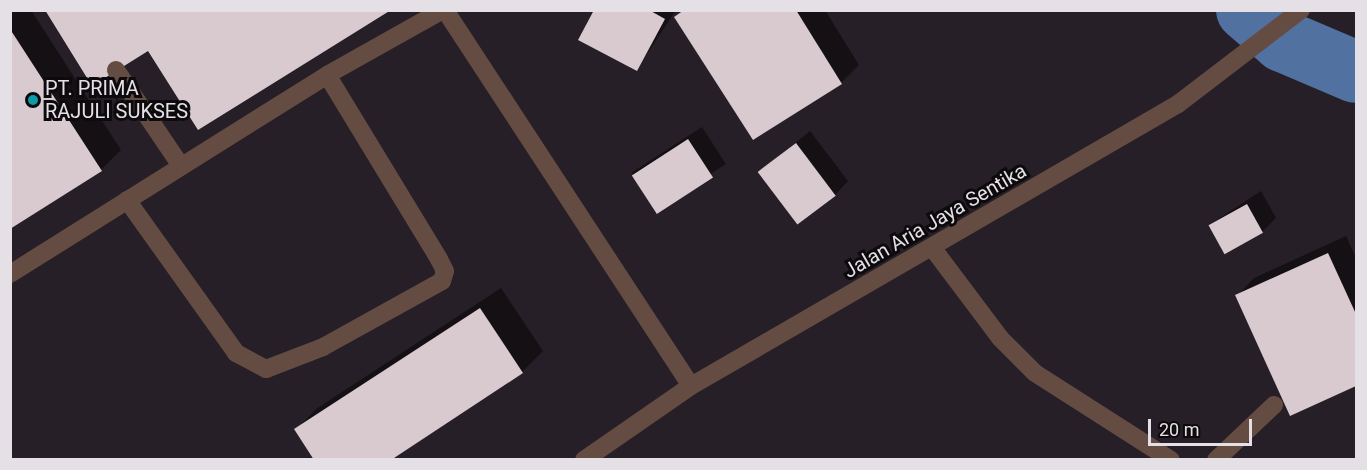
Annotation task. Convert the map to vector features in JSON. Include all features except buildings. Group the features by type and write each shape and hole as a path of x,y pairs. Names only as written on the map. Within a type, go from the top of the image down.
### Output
{"street":[{"path":"10,274 327,75 443,10 691,386"},
{"name":"Jalan Aria Jaya Sentika","path":"584,459 691,386 934,250 1178,104 1301,10"},
{"path":"116,70 181,166"},
{"path":"127,200 236,353 266,369 323,347 442,281 445,271 439,259 327,75"},
{"path":"934,250 1000,338 1035,373 1172,459"},
{"path":"1216,459 1274,405"}],"waterway":[{"path":"1247,10 1283,41 1356,72"}],"place":[{"name":"PT. PRIMA RAJULI SUKSES","path":"33,100"}]}
